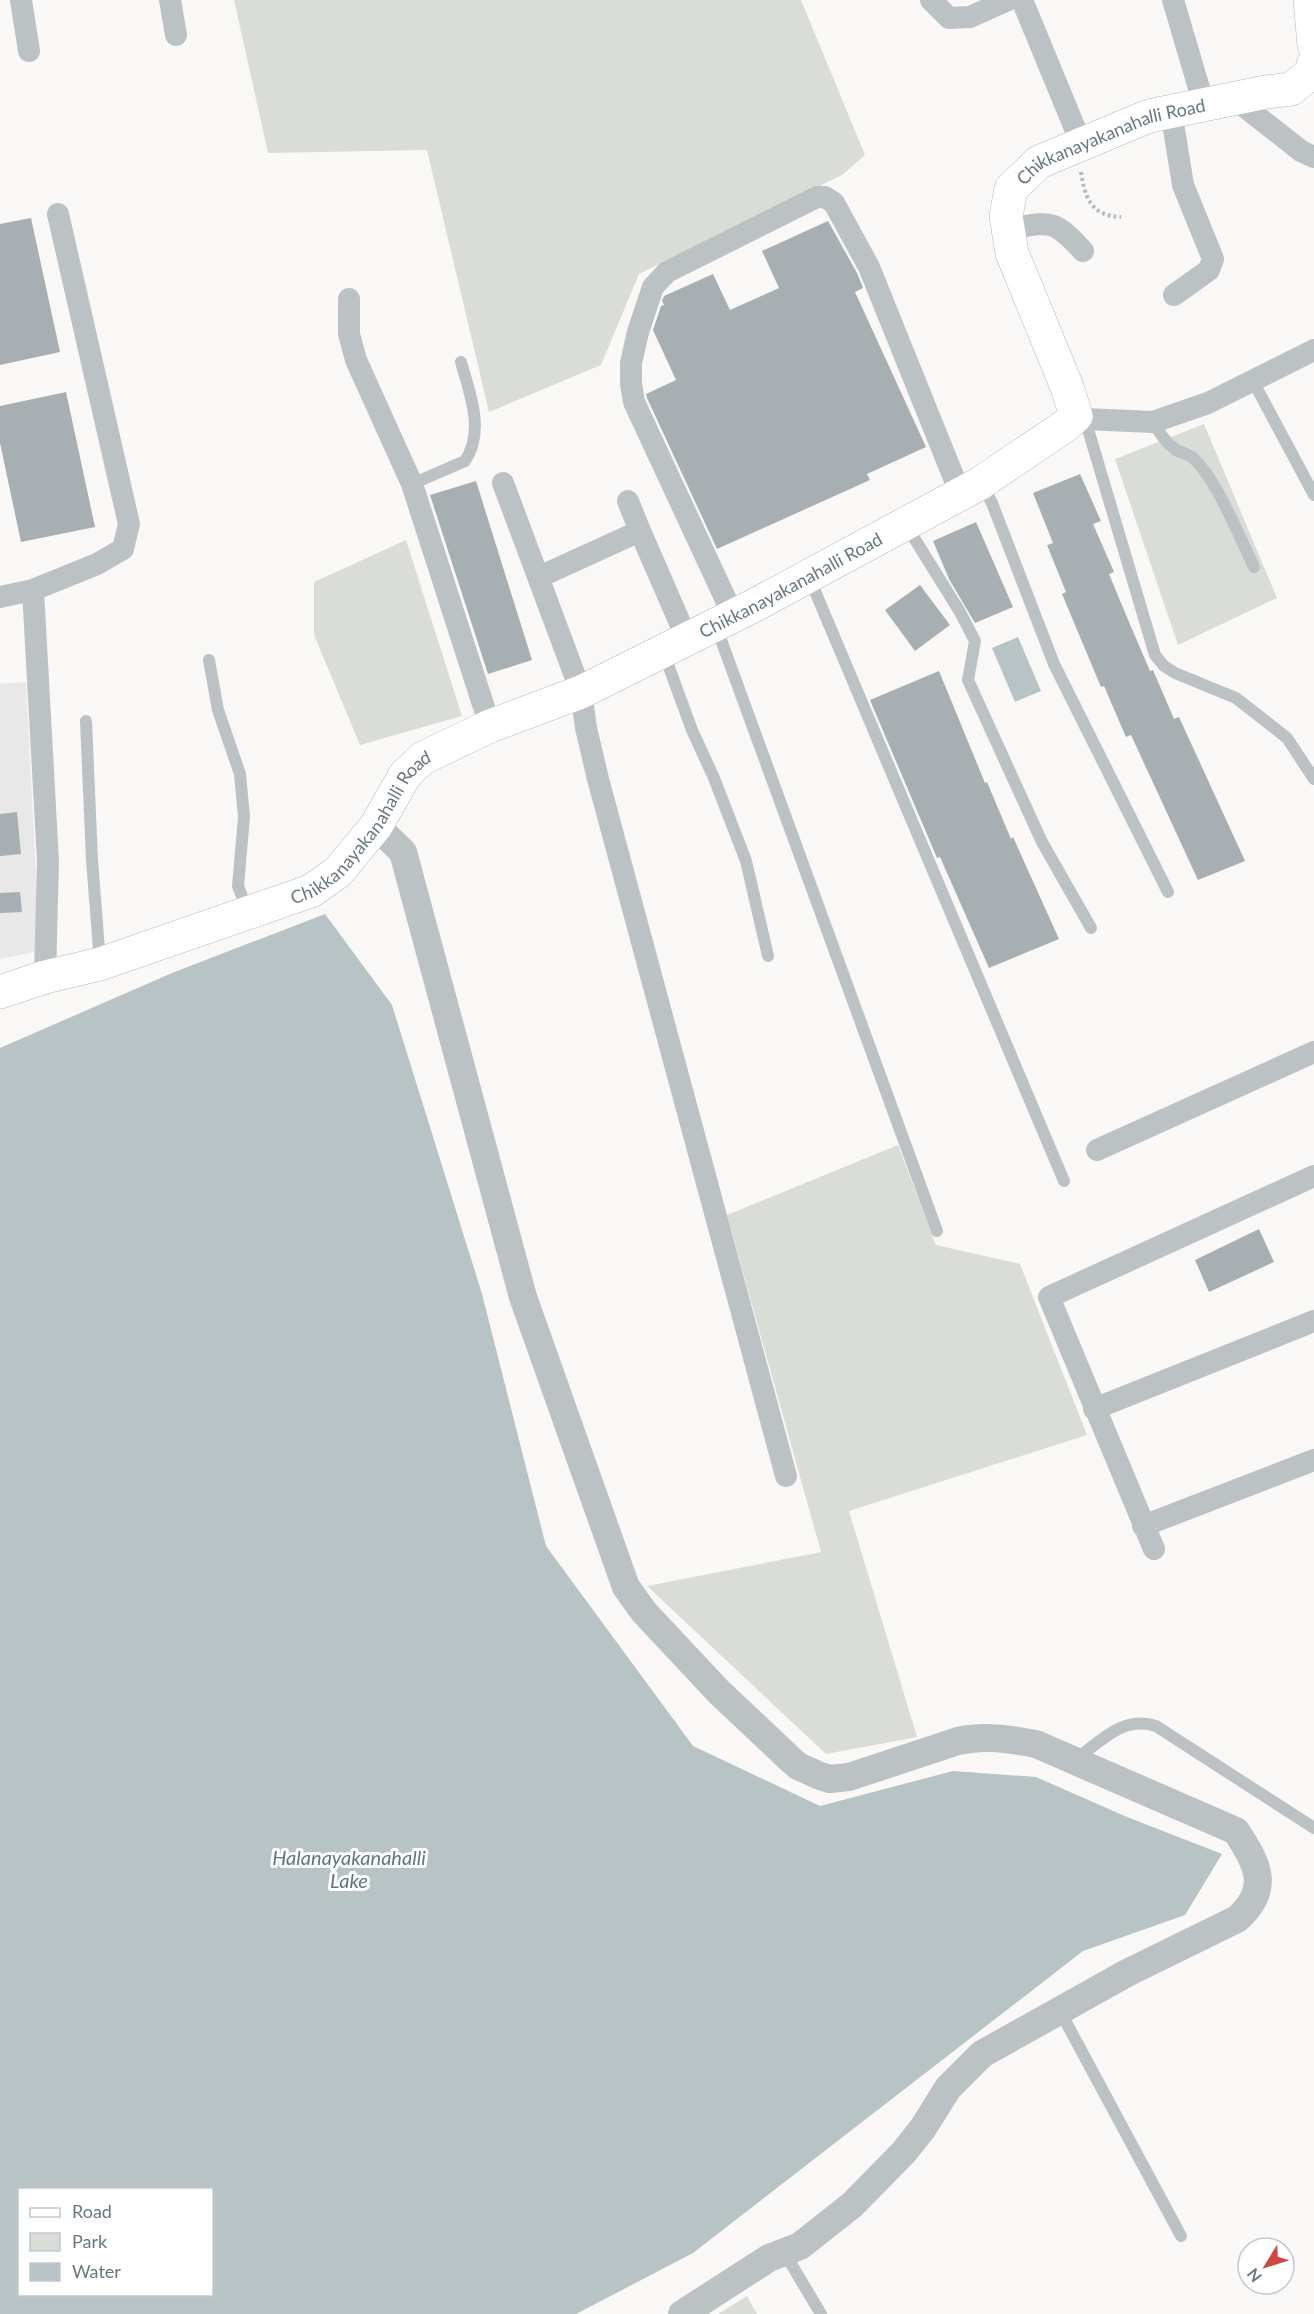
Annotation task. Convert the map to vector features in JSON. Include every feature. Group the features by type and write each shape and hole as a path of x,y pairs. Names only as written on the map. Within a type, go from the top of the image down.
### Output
{"main road":[{"path":"1310,0 1314,45"},
{"name":"Chikkanayakanahalli Road","path":"0,992 45,977 100,963 311,891 338,872 376,826 405,775 423,758 490,726 581,692 725,620 971,488 1080,417 1012,253 1006,216 1011,189 1038,162 1149,116 1291,89 1311,73 1314,62"}],"street":[{"path":"21,0 29,51"},
{"path":"170,0 176,35"},
{"path":"931,0 949,18 970,16 1008,0"},
{"path":"1022,0 1079,144"},
{"path":"1173,0 1204,105"},
{"path":"1235,99 1301,151 1314,157"},
{"path":"1172,111 1183,185 1213,259 1209,270 1174,295"},
{"path":"725,620 634,402 631,363 647,302 653,287 667,272 817,197 825,197 834,203 869,267 971,488"},
{"path":"0,597 33,590 97,564 123,549 129,524 58,214"},
{"path":"1008,229 1038,224 1055,225 1064,230 1083,251"},
{"path":"350,299 349,334 356,360 412,484 490,726"},
{"path":"1080,417 1153,422 1208,403 1314,350"},
{"path":"503,483 581,692 597,779 786,1476"},
{"path":"628,501 640,531 675,645"},
{"path":"539,577 640,531"},
{"path":"33,590 48,861 45,977"},
{"path":"376,826 403,852 523,1297 626,1587 644,1612 718,1691 798,1766 830,1779 868,1772 976,1737 1006,1738 1036,1744 1236,1831 1249,1851 1260,1878 1256,1897 1249,1909 1237,1919 1127,1973 982,2054 948,2088 923,2128 904,2152 852,2205 800,2246 769,2258 682,2314"},
{"path":"1096,1150 1314,1052"},
{"path":"1154,1549 1048,1297 1314,1176"},
{"path":"1094,1409 1314,1321"},
{"path":"1143,1526 1314,1460"}],"lane":[{"path":"412,484 465,461 470,454 476,415 461,362"},
{"path":"1253,381 1314,495"},
{"path":"1080,417 1155,655 1164,666 1175,673 1236,698 1245,705 1287,738 1314,779"},
{"path":"1153,422 1166,442 1179,452 1192,457 1205,473 1218,492 1254,567"},
{"path":"971,488 992,503 1054,664 1168,892"},
{"path":"905,524 960,612 975,641 968,680 1042,842 1091,928"},
{"path":"808,576 1064,1181"},
{"path":"725,620 938,1231"},
{"path":"675,645 692,730 714,778 746,861 768,956"},
{"path":"209,660 218,710 240,774 244,817 238,886 248,913"},
{"path":"86,721 92,860 100,963"},
{"path":"1074,1761 1121,1726 1138,1722 1147,1723 1156,1726 1314,1828"},
{"path":"1060,2011 1181,2235"},
{"path":"784,2252 821,2314"}],"path":[{"path":"1079,144 1082,178 1091,205 1099,213 1108,217 1121,218"}],"shaded area":[{"path":"26,682 40,951 0,959 0,684"}],"green space":[{"path":"234,0 801,0 865,155 842,175 639,274 601,365 489,412 427,150 268,153"},
{"path":"1204,424 1277,598 1178,645 1115,459"},
{"path":"406,540 462,716 360,745 314,635 314,582"},
{"path":"898,1145 936,1245 1020,1264 1087,1435 849,1511 917,1737 826,1754 647,1586 821,1552 727,1215"},
{"path":"747,2296 757,2314 718,2314"}],"water":[{"path":"1018,637 1041,691 1015,702 992,648"},
{"name":"Halanayakanahalli Lake","path":"325,914 392,1005 482,1294 546,1546 693,1746 820,1806 953,1771 1036,1777 1127,1817 1222,1854 1185,1915 1083,1951 693,2253 576,2314 0,2314 0,1048 172,973"}],"building":[{"path":"31,218 60,352 0,365 0,224"},
{"path":"828,221 857,273 863,288 855,292 926,447 867,474 870,480 717,549 646,394 676,380 653,330 661,306 664,305 662,301 664,296 713,274 730,310 779,288 762,251"},
{"path":"66,392 95,527 21,542 0,443 0,406"},
{"path":"1080,474 1101,521 1093,524 1114,572 1109,574 1129,622 1174,719 1179,717 1245,861 1198,880 1131,735 1126,737 1104,686 1101,687 1062,594 1066,592 1047,545 1053,543 1033,493"},
{"path":"476,481 532,660 488,674 430,495"},
{"path":"976,522 1013,607 975,623 949,579 933,541"},
{"path":"920,585 950,625 915,651 885,610"},
{"path":"939,671 985,783 987,782 1011,839 1013,837 1059,939 989,968 940,857 937,858 870,700"},
{"path":"17,812 21,854 0,856 0,814"},
{"path":"20,892 22,912 0,913 0,893"},
{"path":"1259,1229 1274,1262 1209,1292 1195,1260"}]}
